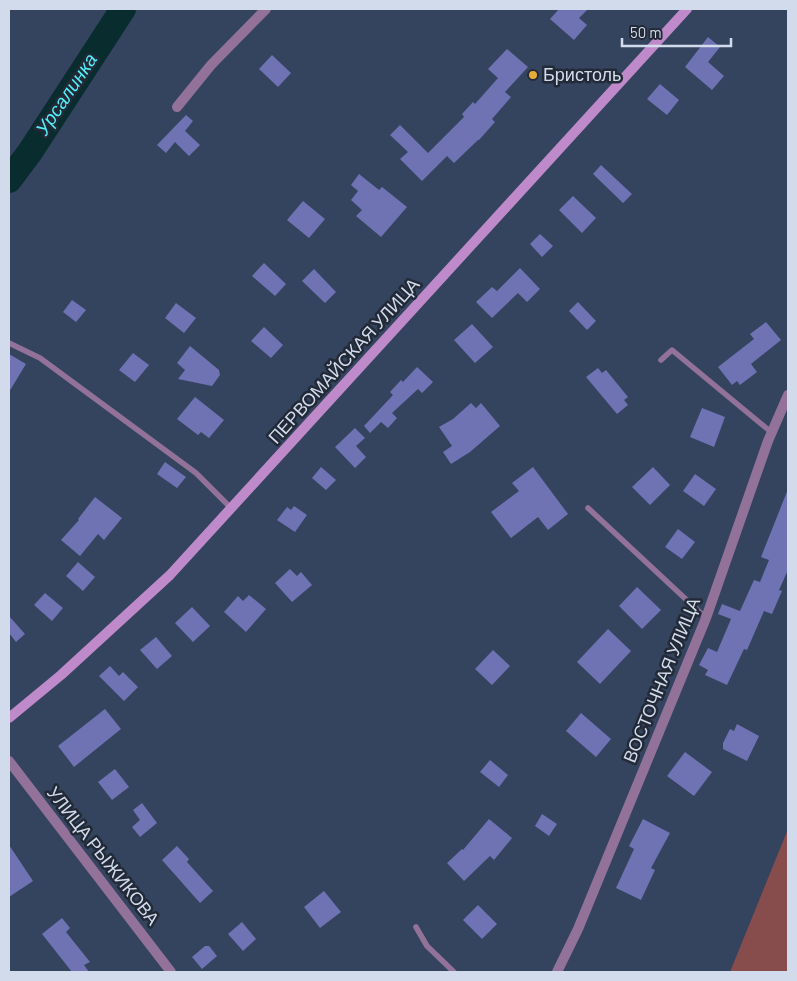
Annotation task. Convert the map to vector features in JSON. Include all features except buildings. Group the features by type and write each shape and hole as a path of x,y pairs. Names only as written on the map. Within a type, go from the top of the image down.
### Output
{"main road":[{"name":"ПЕРВОМАЙСКАЯ УЛИЦА","path":"9,718 61,675 170,575 687,9"}],"street":[{"path":"177,107 211,65 266,9"},
{"name":"ВОСТОЧНАЯ УЛИЦА","path":"557,972 578,929 706,618 771,432 788,395"},
{"name":"УЛИЦА РЫЖИКОВА","path":"9,761 170,972"}],"lane":[{"path":"9,343 40,358 196,473 231,508"},
{"path":"661,360 672,350 771,432"},
{"path":"588,508 706,618"},
{"path":"416,927 427,946 454,972"}],"shaded area":[{"path":"788,829 788,972 730,972"}],"waterway":[{"name":"Урсалинка","path":"9,180 30,152 123,9"}],"place":[{"name":"Бристоль","path":"533,75"}]}
